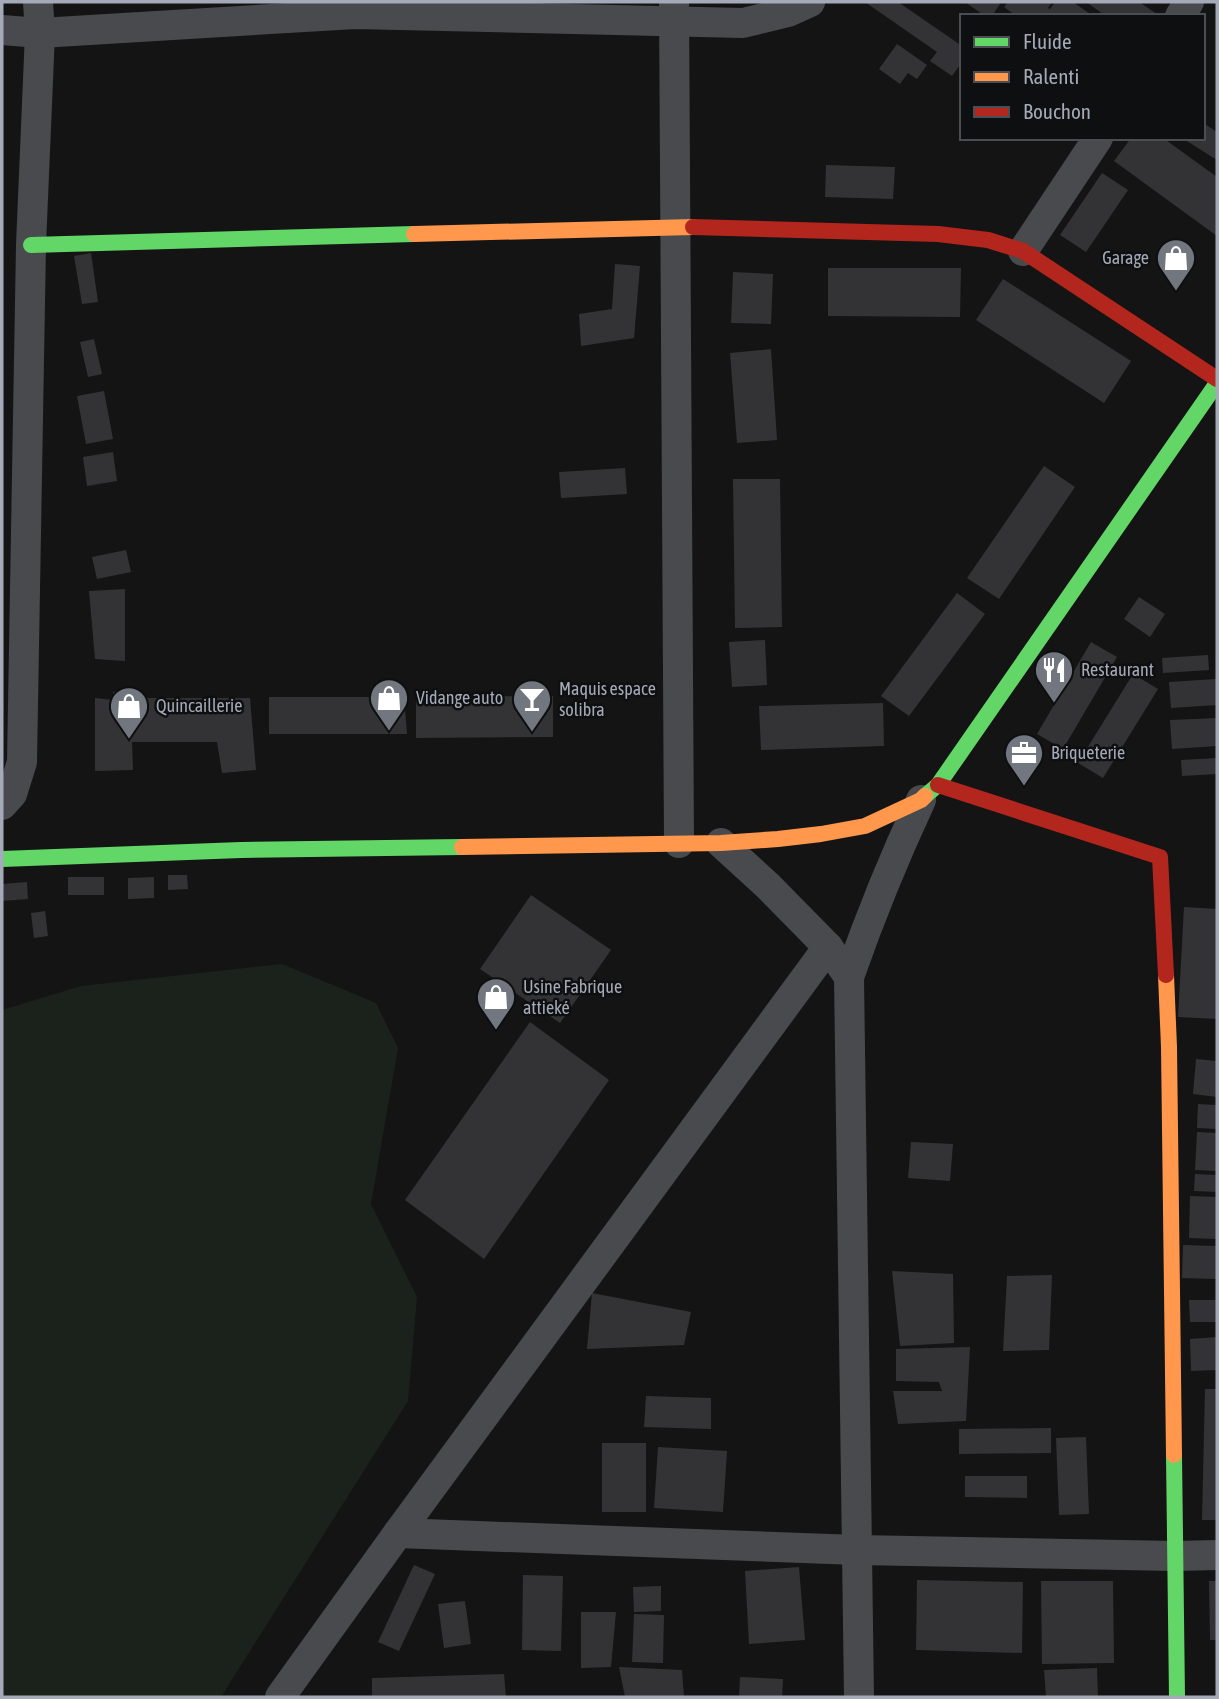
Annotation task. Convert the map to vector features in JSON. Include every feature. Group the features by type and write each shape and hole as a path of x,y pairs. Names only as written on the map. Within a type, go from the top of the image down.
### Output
{"street":[{"path":"2,805 12,794 22,762 31,245 40,33 38,2"},
{"path":"2,30 40,33 355,8 674,12 743,23 788,12 810,2"},
{"path":"674,12 679,843"},
{"path":"1023,251 1097,140"},
{"path":"31,245 675,226 938,234 988,240 1023,251 1217,381 929,793 903,839 849,977 859,1697"},
{"path":"2,859 241,850 721,843 821,834 865,826 929,793 1160,858 1169,1047 1177,1697"},
{"path":"721,843 828,947 849,977"},
{"path":"280,1697 828,947"},
{"path":"398,1533 857,1550 1217,1555"}],"shaded area":[{"path":"282,964 376,1003 398,1048 371,1204 417,1297 408,1401 221,1697 2,1697 2,1010 81,986"}],"building":[{"path":"865,2 898,2 960,45 960,65 952,76 930,61 937,52"},
{"path":"965,2 1000,4 993,14 982,14"},
{"path":"1008,2 1052,2 1048,8 1050,9 1055,2 1073,2 1090,14 1013,14 1004,7"},
{"path":"1086,2 1139,2 1157,14 1103,14"},
{"path":"897,44 927,65 917,79 908,73 900,84 879,69"},
{"path":"1205,124 1217,132 1217,160 1185,140 1205,140"},
{"path":"1130,140 1166,140 1217,177 1217,236 1114,161"},
{"path":"826,165 895,167 893,199 825,197"},
{"path":"1102,173 1128,190 1086,252 1060,235"},
{"path":"91,253 98,302 82,304 74,256"},
{"path":"615,264 640,266 634,338 581,346 579,314 612,309"},
{"path":"828,268 961,268 960,317 828,316"},
{"path":"733,272 773,274 771,324 731,323"},
{"path":"1003,279 1131,361 1104,403 976,320"},
{"path":"94,339 102,374 88,377 80,342"},
{"path":"771,349 777,440 737,443 730,353"},
{"path":"104,391 113,439 86,444 77,396"},
{"path":"113,452 117,481 87,486 83,457"},
{"path":"1044,466 1075,487 999,599 967,578"},
{"path":"625,468 627,494 561,498 559,472"},
{"path":"733,479 780,479 782,627 735,628"},
{"path":"126,550 131,572 97,579 92,557"},
{"path":"125,589 125,661 95,659 89,591"},
{"path":"957,593 985,614 909,716 881,696"},
{"path":"1139,597 1165,614 1150,637 1124,619"},
{"path":"765,640 767,685 732,687 729,642"},
{"path":"1091,642 1117,657 1063,749 1037,734"},
{"path":"1208,655 1209,670 1163,673 1162,658"},
{"path":"1133,674 1158,689 1103,778 1078,763"},
{"path":"1216,679 1217,705 1171,708 1169,682"},
{"path":"130,690 131,698 250,698 256,770 222,773 217,742 132,742 133,770 95,771 95,698 113,700 113,692"},
{"path":"553,696 553,737 416,738 416,697"},
{"path":"269,697 404,697 407,734 269,734"},
{"path":"883,703 884,746 761,750 759,706"},
{"path":"1217,718 1217,746 1172,749 1170,720"},
{"path":"1217,758 1217,774 1182,776 1181,760"},
{"path":"168,875 187,875 188,889 168,890"},
{"path":"68,877 104,877 104,895 68,895"},
{"path":"154,877 154,898 128,899 128,878"},
{"path":"27,882 28,899 2,901 2,884"},
{"path":"531,895 611,950 560,1023 480,969"},
{"path":"1184,907 1217,909 1217,1019 1178,1017"},
{"path":"45,911 48,936 34,938 31,913"},
{"path":"530,1022 609,1080 484,1259 405,1200"},
{"path":"1196,1059 1217,1061 1217,1097 1193,1094"},
{"path":"1198,1104 1217,1105 1217,1129 1197,1128"},
{"path":"1197,1132 1217,1133 1217,1171 1195,1170"},
{"path":"911,1142 953,1144 950,1181 908,1178"},
{"path":"1195,1174 1217,1175 1217,1192 1194,1191"},
{"path":"1190,1196 1217,1197 1217,1239 1189,1238"},
{"path":"1183,1245 1217,1246 1217,1279 1182,1278"},
{"path":"892,1271 953,1274 954,1343 900,1346"},
{"path":"1052,1275 1049,1350 1003,1351 1007,1276"},
{"path":"592,1293 691,1312 684,1345 587,1349"},
{"path":"1189,1300 1217,1300 1217,1322 1190,1322"},
{"path":"1217,1337 1217,1370 1191,1371 1190,1339"},
{"path":"970,1347 966,1421 898,1424 893,1391 942,1391 939,1382 896,1381 896,1349"},
{"path":"1205,1389 1217,1389 1217,1520 1202,1520"},
{"path":"646,1396 711,1398 711,1429 644,1427"},
{"path":"1051,1428 1051,1453 959,1454 959,1429"},
{"path":"1086,1437 1089,1514 1059,1515 1056,1438"},
{"path":"602,1443 646,1443 646,1512 602,1512"},
{"path":"658,1447 727,1451 723,1512 654,1508"},
{"path":"965,1476 1027,1476 1027,1498 965,1497"},
{"path":"414,1565 435,1574 399,1651 378,1642"},
{"path":"799,1567 805,1640 749,1644 745,1571"},
{"path":"523,1575 563,1576 561,1651 522,1650"},
{"path":"917,1580 1023,1582 1022,1653 916,1650"},
{"path":"1041,1581 1113,1581 1114,1663 1042,1664"},
{"path":"1209,1581 1217,1581 1217,1640 1210,1640"},
{"path":"661,1586 661,1611 634,1612 633,1587"},
{"path":"465,1601 471,1644 444,1648 438,1604"},
{"path":"581,1612 616,1612 611,1667 581,1668"},
{"path":"634,1614 664,1615 663,1663 632,1662"},
{"path":"619,1667 682,1670 684,1697 625,1697"},
{"path":"1097,1668 1098,1697 1046,1697 1044,1670"},
{"path":"504,1674 506,1697 372,1697 372,1678"},
{"path":"740,1677 783,1679 782,1697 739,1697"}],"traffic: fast":[{"path":"31,245 414,234"},
{"path":"925,796 938,785 1217,383"},
{"path":"2,859 241,850 462,847"},
{"path":"1174,1455 1177,1697"}],"traffic: slow":[{"path":"414,234 693,227"},
{"path":"462,847 721,843 778,839 865,826 925,796"},
{"path":"1166,975 1174,1455"}],"traffic: jam":[{"path":"693,227 938,234 988,240 1023,251 1217,379"},
{"path":"938,785 1160,857 1166,975"}],"place":[{"name":"Garage","path":"1176,292"},
{"name":"Restaurant","path":"1054,704"},
{"name":"Vidange auto","path":"389,732"},
{"name":"Maquis espace solibra","path":"532,733"},
{"name":"Quincaillerie","path":"129,740"},
{"name":"Briqueterie","path":"1024,787"},
{"name":"Usine Fabrique attieké","path":"496,1031"}]}
